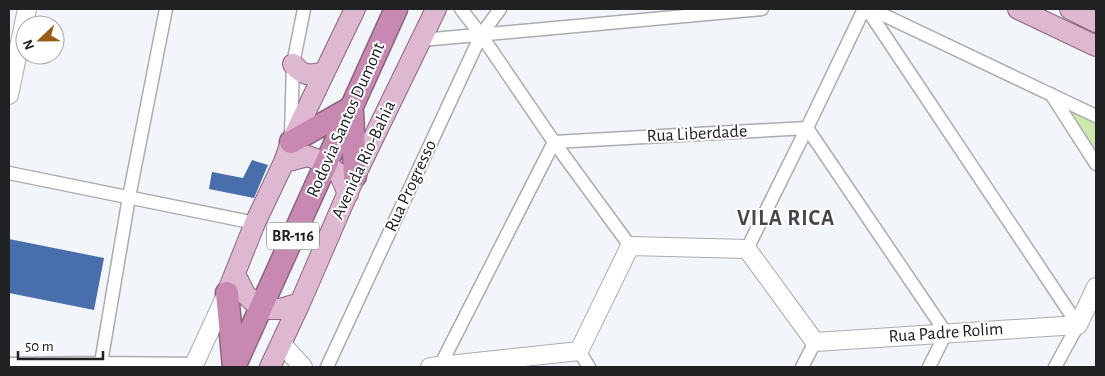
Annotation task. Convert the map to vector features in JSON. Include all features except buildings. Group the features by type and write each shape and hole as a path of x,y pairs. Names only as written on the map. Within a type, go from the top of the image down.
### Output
{"highway":[{"name":"Rodovia Santos Dumont","path":"234,367 396,9"},
{"path":"287,152 351,108"},
{"path":"351,108 351,185"},
{"path":"231,284 234,367"}],"main road":[{"path":"300,303 280,309 261,309 231,284 255,223 287,152 355,9"},
{"name":"Avenida Rio-Bahia","path":"270,367 351,185 436,9"},
{"path":"1018,9 1096,46"},
{"path":"1070,9 1096,22"},
{"path":"293,64 299,71 307,75 324,72"},
{"path":"287,152 308,156 326,163 351,185"}],"street":[{"path":"9,95 27,9"},
{"path":"101,365 129,197 166,9"},
{"path":"287,152 293,64 304,9"},
{"path":"461,9 481,34 554,142 630,246"},
{"name":"Rua Progresso","path":"328,367 481,34 500,9"},
{"path":"422,40 762,9"},
{"path":"747,249 865,9"},
{"path":"865,9 1078,325"},
{"path":"871,9 1096,116"},
{"path":"1052,94 1096,164"},
{"path":"807,128 946,334 929,367"},
{"name":"Rua Liberdade","path":"554,142 807,128"},
{"path":"437,367 554,142"},
{"path":"9,173 255,223"},
{"path":"630,246 747,249"},
{"path":"579,351 630,246"},
{"path":"747,249 815,342 802,367"},
{"path":"9,364 194,366 231,284"},
{"path":"1055,367 1078,325 1096,286"},
{"name":"Rua Padre Rolim","path":"815,342 1078,325"},
{"path":"281,343 303,367"},
{"path":"437,367 579,351"},
{"path":"579,351 589,367"}],"green space":[{"path":"1061,101 1096,119 1096,154"}],"district":[{"name":"VILA RICA","path":"786,218"}]}
